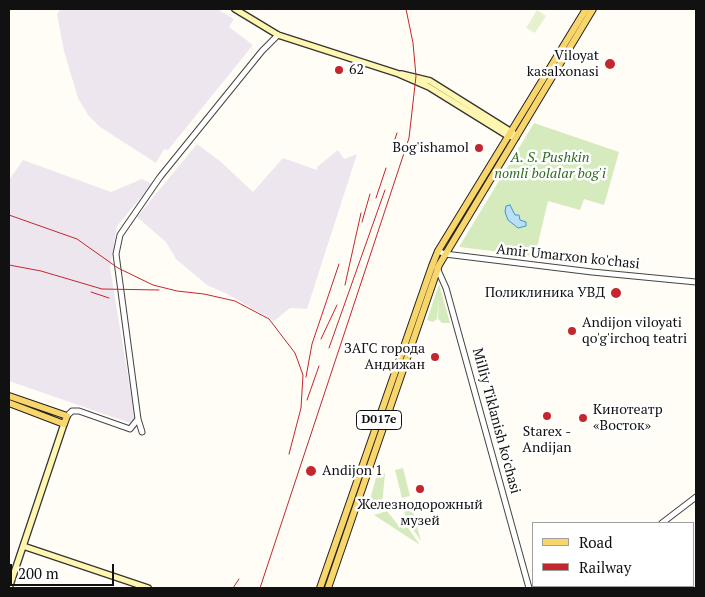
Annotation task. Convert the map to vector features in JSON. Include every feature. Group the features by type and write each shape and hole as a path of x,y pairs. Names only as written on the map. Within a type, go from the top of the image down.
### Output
{"main road":[{"path":"236,9 278,35 399,74 412,75 430,81 516,137"},
{"name":"D017e","path":"328,588 349,520 435,267 509,133 586,9"},
{"name":"D017e","path":"442,253 516,137 593,9"},
{"path":"9,396 23,405 64,424"},
{"path":"9,403 67,416 9,588"},
{"name":"D017e","path":"320,588 349,520"},
{"path":"23,546 148,588"}],"street":[{"path":"248,9 248,16"},
{"path":"142,432 138,420 116,254 120,235 160,177 262,51 278,35"},
{"name":"Amir Umarxon ko'chasi","path":"442,253 696,282"},
{"name":"Milliy Tiklanish ko'chasi","path":"435,267 448,296 528,588"},
{"path":"67,416 72,411 79,411 130,429 138,420"},
{"path":"663,522 696,497"}],"shaded area":[{"path":"61,9 217,9 234,19 229,27 253,45 168,150 164,149 156,163 100,127 88,115 78,98 64,51 57,14"},
{"path":"197,144 220,161 253,192 283,158 317,170 317,167 338,150 344,159 357,154 307,309 290,308 274,321 229,295 207,285 176,259 166,242 137,217"},
{"path":"23,160 111,192 142,179 152,184 117,226 110,268 136,425 9,381 9,180"}],"green space":[{"path":"537,10 546,16 535,33 526,28"},
{"name":"A. S. Pushkin nomli bolalar bog'i","path":"534,123 619,152 604,205 584,199 580,210 548,201 535,256 459,247"},
{"path":"439,284 450,323 442,323 438,319 439,301 437,319 433,322 427,320"},
{"path":"403,468 410,496 402,498 395,470"},
{"path":"385,473 382,505 368,507 377,474"},
{"path":"412,507 421,541 408,522 403,509"},
{"path":"387,511 399,526 404,529 406,525 420,545 374,515"}],"water":[{"path":"510,205 515,215 519,215 520,220 526,222 526,226 518,228 508,220 505,212 506,206"}],"railway":[{"path":"260,588 409,138 416,76 413,43 406,9"},
{"path":"393,145 397,133"},
{"path":"376,198 386,168"},
{"path":"329,348 385,190"},
{"path":"362,222 370,194"},
{"path":"345,285 361,213"},
{"path":"9,215 77,239 118,268 153,285 235,301 269,319 295,353 303,375 301,408 289,454"},
{"path":"306,377 312,344 339,264"},
{"path":"9,265 41,271 102,289 159,290"},
{"path":"91,292 109,298"},
{"path":"321,339 337,305"},
{"path":"307,400 319,366"},
{"path":"233,588 239,579"}],"place":[{"name":"Viloyat kasalxonasi","path":"610,64"},
{"name":"62","path":"339,70"},
{"name":"Bog'ishamol","path":"479,148"},
{"name":"Поликлиника УВД","path":"616,293"},
{"name":"Andijon viloyati qo'g'irchoq teatri","path":"572,331"},
{"name":"ЗАГС города Андижан","path":"435,357"},
{"name":"Starex - Andijan","path":"547,416"},
{"name":"Кинотеатр «Восток»","path":"583,418"},
{"name":"Andijon 1","path":"311,471"},
{"name":"Железнодорожный музей","path":"420,489"}]}
